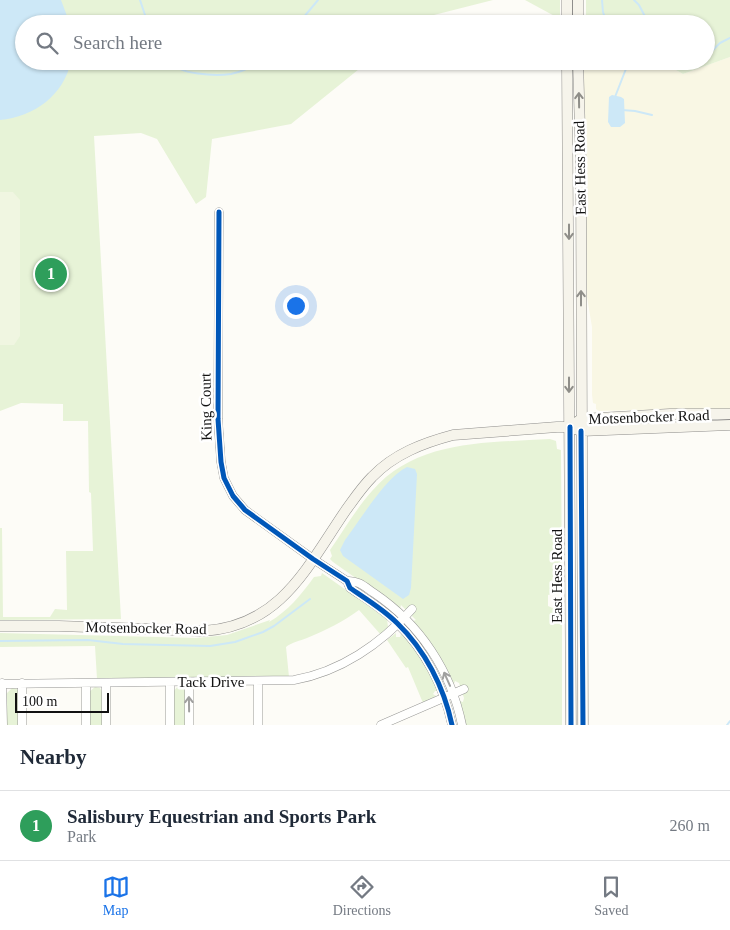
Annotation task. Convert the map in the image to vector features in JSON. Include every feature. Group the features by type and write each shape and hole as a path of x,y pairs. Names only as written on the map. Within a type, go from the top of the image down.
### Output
{"main road":[{"path":"567,0 567,15"},
{"path":"578,0 578,15"},
{"name":"East Hess Road","path":"567,70 570,725"},
{"name":"East Hess Road","path":"578,70 581,175 583,725"},
{"name":"Motsenbocker Road","path":"570,427 582,419 670,414 730,414"},
{"name":"Motsenbocker Road","path":"0,626 59,626 189,631 228,628 253,618 274,606 292,589 367,482 386,464 423,444 453,436 570,427 582,431 730,424"}],"street":[{"name":"King Court","path":"219,212 218,419 222,470 229,490 241,506 313,559 347,581 355,580 387,602 401,621"},
{"name":"Tack Drive","path":"1,684 258,682 294,680 320,672 367,650 385,637 412,609"},
{"path":"401,621 420,634 435,657 453,694 462,725"},
{"path":"401,621 428,663 445,698 452,725"},
{"path":"170,682 170,725"},
{"path":"189,682 189,725"},
{"path":"258,682 258,725"},
{"path":"22,683 22,725"},
{"path":"86,683 86,725"},
{"path":"106,683 106,725"},
{"path":"1,684 3,725"},
{"path":"381,725 464,689"}],"shaded area":[{"path":"730,57 730,412 637,413 637,410 599,411 596,409 596,404 593,403 592,395 592,327 586,291 583,70 676,70 683,74 694,70 715,70 715,62"}],"green space":[{"path":"0,0 493,0 434,15 15,15 15,70 358,70 291,124 212,139 206,197 196,204 157,139 141,133 94,136 121,619 0,620 0,528 2,528 3,617 50,617 55,609 67,610 66,551 93,551 91,493 89,492 88,421 63,421 63,404 21,403 0,411"},
{"path":"525,0 560,0 560,15 553,15"},
{"path":"586,0 730,0 730,57 715,62 715,15 586,15"},
{"path":"676,70 694,70 683,74"},
{"path":"0,192 13,192 20,200 20,336 14,345 0,345"},
{"path":"550,439 556,441 557,449 561,450 562,582 555,593 548,595 548,606 557,611 562,622 562,725 464,725 459,701 463,702 464,698 459,683 455,681 454,684 452,683 414,623 413,621 416,620 401,605 400,609 398,608 333,562 330,559 332,556 330,550 355,512 372,491 390,474 410,462 431,453 454,447"},
{"path":"322,573 387,619 388,627 381,635 359,610 328,629 291,644 286,647 289,677 97,679 95,646 0,647 0,633 196,638 227,635 276,618 294,602 314,577 321,576"},
{"path":"396,633 396,637 400,637 401,633 413,644 428,667 438,691 435,691 433,694 436,696 423,703 408,667 406,668 387,640"},
{"path":"178,686 186,692 186,725 173,725 173,692"},
{"path":"95,687 100,688 102,692 103,725 89,725 89,692"},
{"path":"12,688 17,689 20,694 20,725 6,725 6,694"}],"water":[{"path":"0,0 61,0 67,15 15,15 15,70 68,70 62,84 46,102 36,109 13,118 0,120"},
{"path":"612,95 624,99 625,123 620,127 611,127 608,122 609,97"},
{"path":"407,467 415,469 417,474 411,588 409,595 403,599 343,556 340,550 345,540 382,489 399,472"}],"waterway":[{"path":"140,0 145,15"},
{"path":"306,15 318,0"},
{"path":"602,0 604,15"},
{"path":"634,0 644,15"},
{"path":"715,48 730,38"},
{"path":"183,70 198,74 216,75 231,74 243,70"},
{"path":"615,97 626,70"},
{"path":"622,110 652,115"},
{"path":"0,641 88,640 123,644 210,646 235,642 263,632 310,599"},
{"path":"727,725 730,721"}],"cycle path":[{"path":"219,212 218,419 224,478 233,496 245,510 347,581 350,588 374,604 397,623 425,657 444,697 452,725"},
{"path":"570,427 571,725"},
{"path":"581,431 583,725"}],"place":[{"name":"Salisbury Equestrian and Sports Park","path":"51,274"}]}
